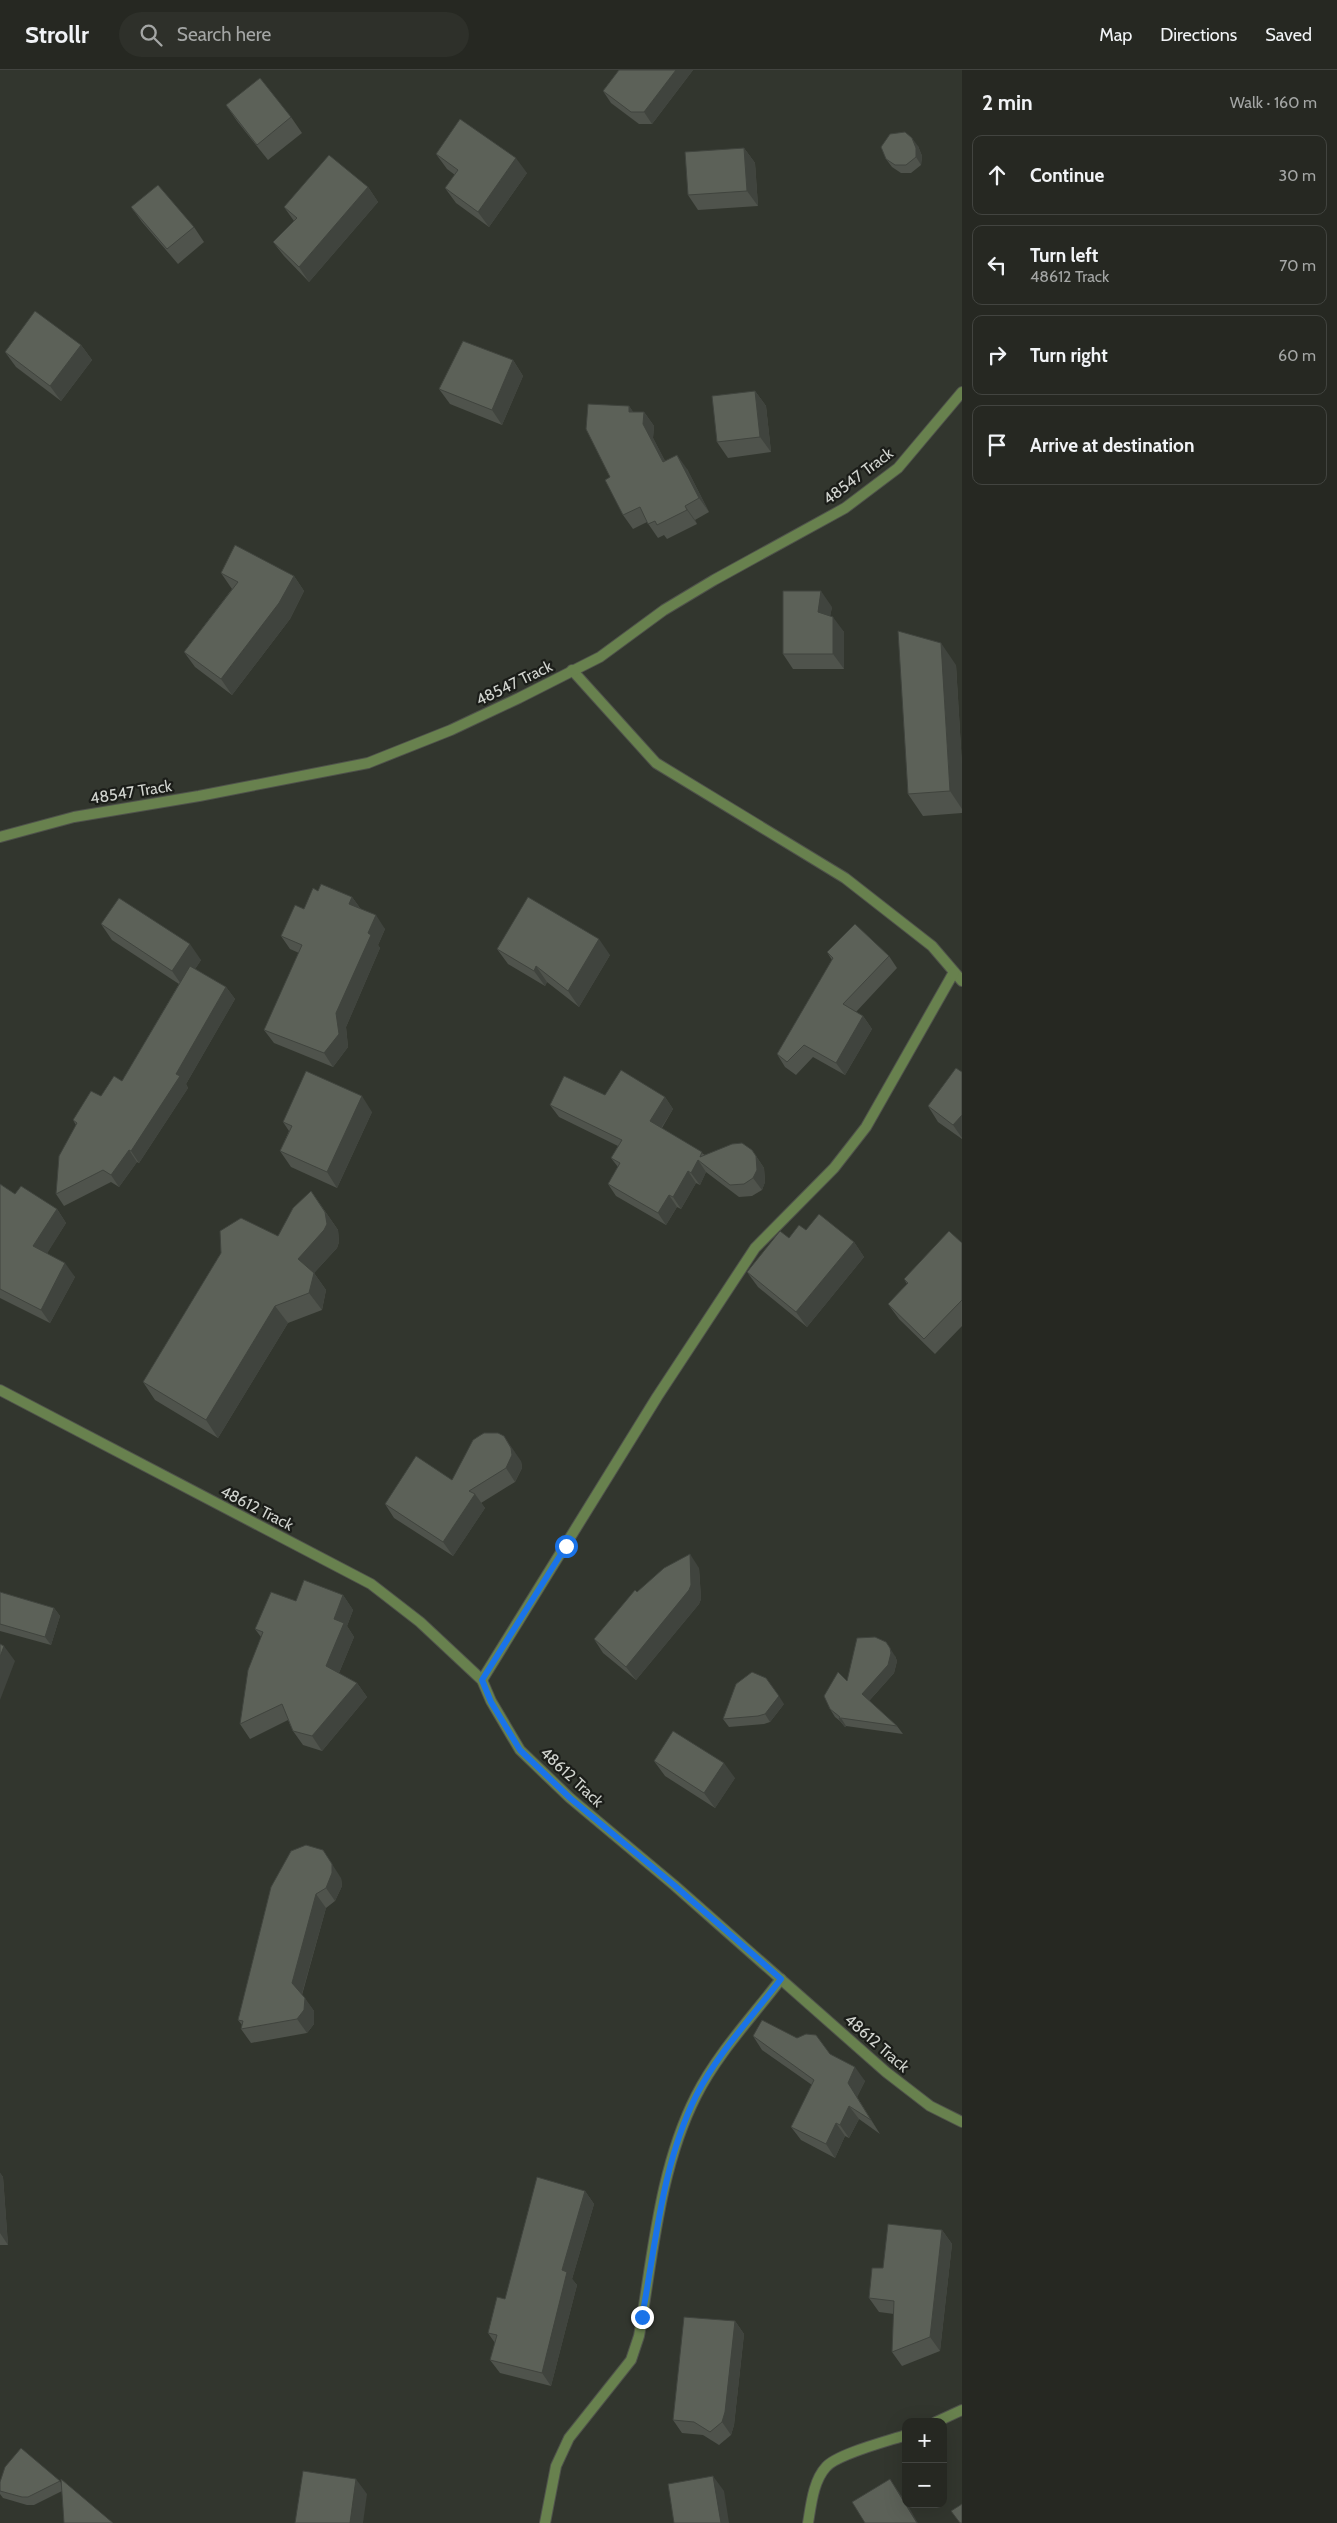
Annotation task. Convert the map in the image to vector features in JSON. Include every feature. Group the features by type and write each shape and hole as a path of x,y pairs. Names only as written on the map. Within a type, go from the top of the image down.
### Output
{"street":[{"name":"48547 Track","path":"0,836 74,817 199,796 368,762 450,730 600,657 664,610 714,580 845,508 898,468 962,392"},
{"path":"572,670 656,763 845,878 932,946 962,981"},
{"path":"482,1680 657,1397 755,1248 834,1168 866,1127 954,972"},
{"name":"48612 Track","path":"0,1390 371,1584 420,1622 482,1680 491,1702 520,1750 570,1798 674,1885 886,2072 930,2106 962,2122"},
{"path":"545,2523 556,2466 569,2438 631,2360 634,2352 639,2336 668,2170 690,2109 711,2071 781,1979"},
{"path":"945,2418 962,2410"},
{"path":"808,2523 814,2493 826,2467 840,2458 902,2436"}],"building":[{"path":"619,70 676,70 644,112 631,112 603,91"},
{"path":"260,78 291,117 257,145 226,105"},
{"path":"460,119 516,158 478,212 445,188 458,170 436,154"},
{"path":"905,132 912,138 916,148 916,157 906,165 895,165 886,159 881,147 890,134"},
{"path":"744,148 747,191 688,195 685,152"},
{"path":"329,155 368,187 299,267 273,242 297,218 284,207"},
{"path":"158,185 194,227 167,249 131,207"},
{"path":"35,311 81,345 50,386 5,352"},
{"path":"463,341 513,360 492,410 439,389"},
{"path":"755,391 760,437 717,442 712,396"},
{"path":"588,404 629,406 629,412 644,412 643,424 663,462 677,455 699,498 685,506 687,510 657,525 655,521 648,524 640,507 623,515 605,480 610,477 586,429"},
{"path":"235,545 294,576 279,603 221,679 184,652 238,582 221,573"},
{"path":"783,591 821,591 818,612 833,617 833,654 783,654"},
{"path":"898,631 941,643 950,791 908,794"},
{"path":"321,884 352,897 349,904 376,915 368,933 371,935 336,1013 339,1034 324,1053 264,1030 302,945 281,936 295,905 304,909 313,888 318,891"},
{"path":"528,897 599,939 568,991 536,966 534,971 497,949"},
{"path":"119,898 190,944 172,971 101,924"},
{"path":"855,924 889,956 843,1004 863,1016 836,1063 804,1045 787,1062 777,1054 833,958 827,952"},
{"path":"190,966 226,987 176,1074 180,1076 131,1151 129,1150 111,1175 103,1170 56,1194 59,1156 77,1123 73,1120 91,1091 101,1096 114,1076 122,1081"},
{"path":"956,1068 962,1072 962,1115 953,1125 928,1106"},
{"path":"621,1070 665,1097 650,1121 702,1152 700,1157 732,1144 742,1143 752,1150 756,1156 757,1170 753,1178 744,1184 730,1185 698,1160 691,1173 688,1171 673,1197 669,1195 658,1213 608,1184 620,1163 611,1158 622,1140 550,1105 564,1076 605,1095"},
{"path":"306,1071 362,1096 327,1172 280,1151 292,1126 283,1122"},
{"path":"0,1184 15,1194 21,1186 57,1209 33,1246 65,1263 41,1310 0,1289"},
{"path":"311,1191 325,1212 327,1224 324,1230 298,1259 314,1273 309,1293 275,1306 206,1420 143,1382 221,1253 220,1231 241,1218 278,1236 293,1208"},
{"path":"819,1214 854,1242 796,1312 747,1272 780,1231 789,1238 799,1225 806,1230"},
{"path":"949,1231 962,1243 962,1300 924,1339 888,1304 908,1283 904,1279"},
{"path":"484,1433 498,1433 504,1436 511,1448 512,1455 506,1468 469,1491 475,1494 443,1542 385,1504 416,1456 452,1480 473,1440"},
{"path":"690,1554 691,1585 689,1590 626,1667 594,1639 635,1590 637,1592 664,1568"},
{"path":"304,1580 343,1595 334,1619 344,1623 326,1666 357,1683 312,1736 293,1731 282,1704 240,1724 248,1670 263,1632 255,1629 271,1592 296,1601"},
{"path":"0,1592 54,1608 45,1637 0,1624"},
{"path":"875,1637 886,1642 891,1653 888,1665 862,1694 897,1726 839,1719 840,1717 830,1709 824,1696 838,1672 847,1681 857,1638"},
{"path":"0,1644 4,1646 0,1657"},
{"path":"752,1672 766,1678 779,1696 765,1714 723,1719 736,1684"},
{"path":"673,1731 724,1763 704,1793 654,1761"},
{"path":"306,1845 323,1850 332,1864 332,1873 326,1888 316,1894 292,1983 305,1998 304,2010 297,2019 241,2029 243,2021 238,2020 271,1887 291,1851"},
{"path":"762,2020 797,2038 806,2034 816,2035 830,2054 855,2067 848,2083 871,2120 849,2106 840,2125 836,2123 826,2144 791,2127 814,2080 753,2036"},
{"path":"537,2177 585,2191 562,2270 567,2272 542,2373 490,2360 497,2335 488,2333 497,2297 505,2299"},
{"path":"888,2224 942,2230 930,2337 892,2352 894,2301 869,2298 872,2268 883,2268"},
{"path":"684,2317 735,2321 725,2412 722,2422 710,2432 694,2422 673,2420"},
{"path":"21,2448 60,2481 28,2497 0,2491 0,2482 5,2467"},
{"path":"303,2471 356,2479 350,2523 295,2523"},
{"path":"713,2476 721,2523 674,2523 668,2484"},
{"path":"61,2479 113,2523 64,2523"},
{"path":"890,2479 902,2499 902,2508 908,2508 917,2523 865,2523 852,2502"},
{"path":"962,2504 962,2523 960,2523 951,2511"}],"route":[{"path":"566,1546 482,1680 491,1702 520,1750 570,1798 674,1885 781,1979 711,2071 696,2095 684,2123 668,2170 642,2317"}]}
